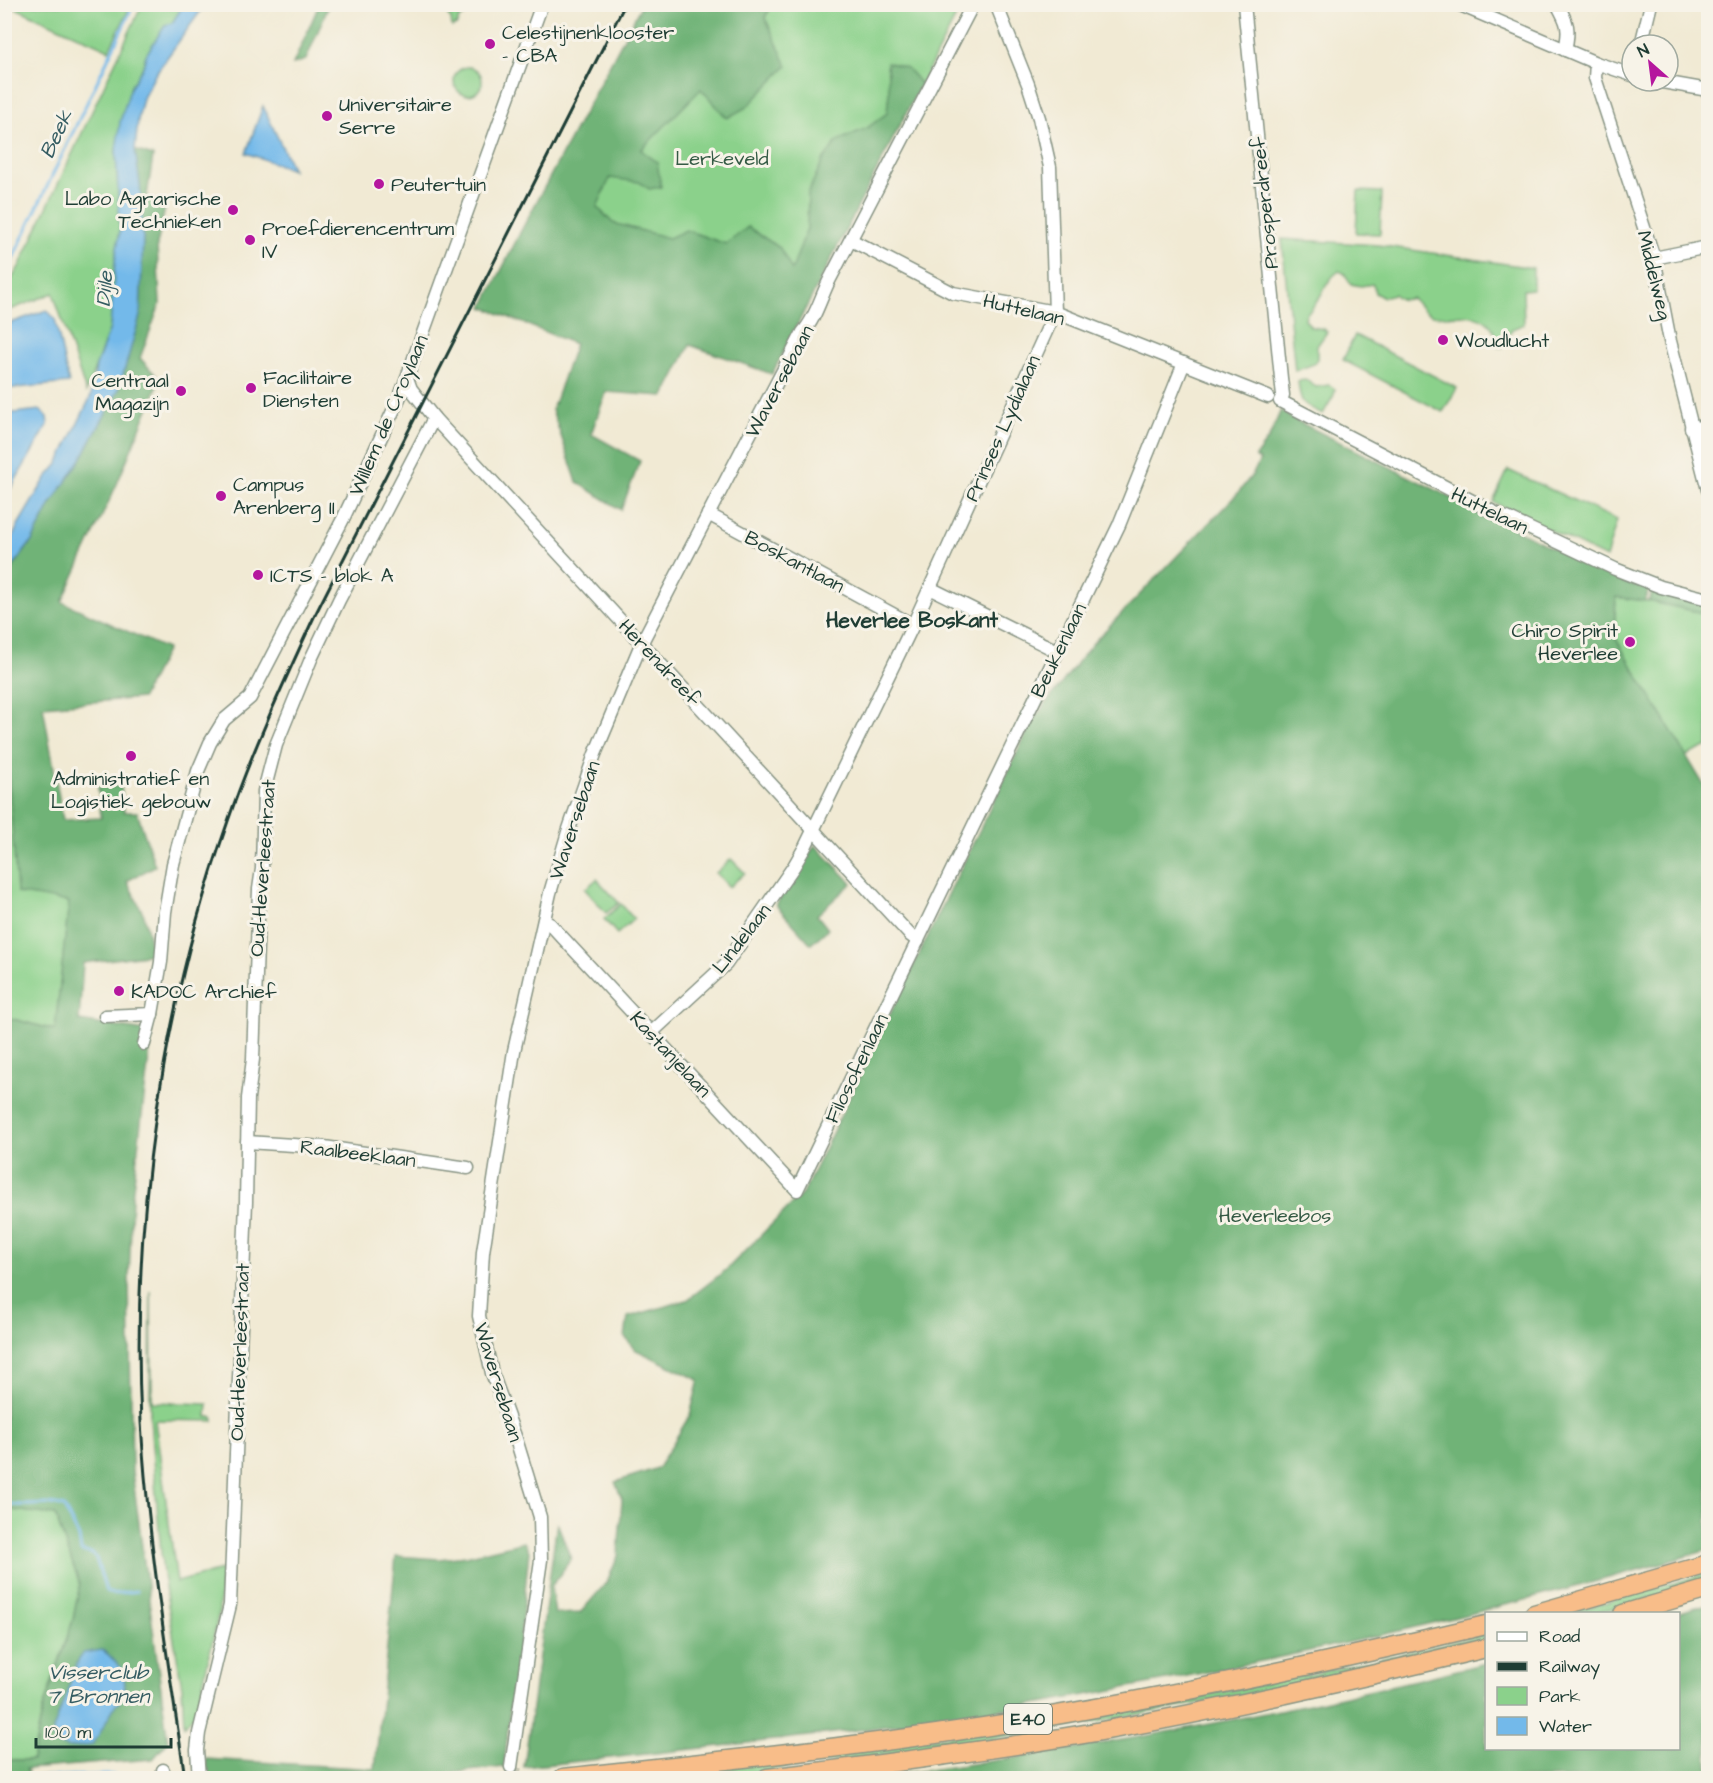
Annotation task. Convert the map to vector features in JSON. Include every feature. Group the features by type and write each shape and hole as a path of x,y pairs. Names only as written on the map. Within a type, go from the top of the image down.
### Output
{"highway":[{"path":"1541,1612 1708,1564"},
{"path":"1630,1612 1708,1589"},
{"name":"E40","path":"563,1779 875,1742 1088,1709 1310,1666 1485,1625"},
{"name":"E40","path":"768,1779 1095,1732 1317,1689 1485,1648"}],"street":[{"name":"Willem de Croylaan","path":"144,1044 161,962 165,912 173,864 202,762 210,742 224,720 250,698 343,519 407,378 542,4"},
{"name":"Waversebaan","path":"514,1767 521,1737 520,1709 541,1560 540,1517 516,1439 492,1373 479,1316 483,1252 508,1084 544,921 568,832 592,762 642,642 817,309 819,300 973,4"},
{"name":"Prinses Lydialaan","path":"814,830 913,625 1055,312 1050,167 1032,95 996,4"},
{"name":"Prosperdreef","path":"1244,4 1281,378 1282,395 1274,399"},
{"path":"1458,4 1620,71"},
{"path":"1557,4 1568,26 1565,50"},
{"path":"1644,33 1651,4"},
{"name":"Middelweg","path":"1596,63 1595,78 1654,258 1670,341 1708,490"},
{"path":"1680,85 1708,90"},
{"name":"Huttelaan","path":"851,240 953,293 1055,312 1274,399 1501,516 1614,569 1661,587 1708,599"},
{"path":"1654,258 1708,247"},
{"name":"Beukenlaan","path":"918,940 1128,503 1184,363"},
{"name":"Herendreef","path":"407,378 413,391 434,418 910,935 918,940"},
{"name":"Oud-Heverleestraat","path":"200,1779 197,1750 230,1605 249,1086 253,1059 264,791 269,765 313,656 360,556 390,504 434,418"},
{"path":"1691,428 1708,426"},
{"name":"Boskantlaan","path":"708,514 913,625"},
{"path":"930,588 1057,651"},
{"name":"Lindelaan","path":"651,1032 726,964 794,866 814,830"},
{"name":"Kastanjelaan","path":"544,921 549,923 797,1190"},
{"name":"Filosofenlaan","path":"797,1190 918,940"},
{"path":"105,1016 152,1014"},
{"name":"Raalbeeklaan","path":"247,1142 324,1147 468,1168"}],"green space":[{"path":"642,4 773,5 765,17 787,66 747,107 727,118 701,89 641,150 657,162 661,187 649,189 639,182 610,178 597,207 613,223 669,238 686,230 726,244 748,227 780,248 792,270 807,228 808,193 823,160 837,141 867,128 887,113 889,92 887,62 907,68 921,84 772,374 690,345 664,396 606,392 591,434 640,461 621,510 577,482 552,410 575,344 483,307"},
{"path":"9,5 131,5 109,50"},
{"path":"142,5 184,5 146,55 143,67 131,87 116,151 120,230 115,261 110,328 86,392 53,293 10,310 5,305 4,291 19,267"},
{"path":"319,5 329,5 306,60 293,64"},
{"path":"446,5 489,5 491,10 487,11 481,6 472,7 459,18 457,25 452,27"},
{"name":"Lerkeveld","path":"642,5 962,5 787,343 520,233"},
{"path":"468,67 478,71 482,81 478,91 468,95 458,91 454,81 458,71"},
{"path":"135,150 153,156 147,196 165,208 157,245 160,304 140,358 160,380 117,484 62,602 167,649 142,698 43,706 63,820 101,818 98,787 121,786 124,812 137,812 155,866 127,881 144,915 153,954 83,963 79,1021 152,1032 132,1198 129,1280 132,1471 168,1742 153,1759 26,1769 28,1773 26,1776 146,1778 5,1778 5,1760 32,1760 43,1709 73,1620 80,1584 55,1515 5,1509 5,1017 55,1030 69,902 17,893 4,712 4,580 32,541 51,504 81,459 119,389 140,316 143,236"},
{"path":"1358,191 1382,192 1380,234 1356,233"},
{"path":"1282,239 1378,245 1533,268 1533,289 1523,290 1524,324 1512,329 1502,347 1498,347 1493,329 1480,318 1465,315 1432,315 1425,312 1411,298 1401,299 1394,294 1382,297 1375,293 1373,284 1361,286 1351,284 1344,273 1339,271 1329,281 1316,304 1306,314 1305,319 1311,327 1324,329 1327,332 1317,346 1317,359 1314,364 1295,371"},
{"path":"1355,335 1457,388 1443,412 1343,360"},
{"path":"1306,380 1316,387 1329,385 1335,389 1323,414 1306,405 1301,399 1298,381"},
{"name":"Heverleebos","path":"1281,410 1291,418 1573,558 1626,583 1649,590 1644,601 1616,597 1614,632 1616,639 1708,792 1708,1550 1456,1617 1286,1656 1115,1690 903,1724 524,1767 557,1522 571,1559 551,1587 555,1614 580,1613 607,1582 618,1556 622,1499 615,1482 658,1468 690,1415 699,1380 634,1349 625,1337 628,1317 687,1300 726,1270 803,1193 1033,720 1093,643 1238,493 1253,474 1260,460 1255,457 1269,438"},
{"path":"1508,470 1617,520 1606,558 1493,502"},
{"path":"1653,591 1708,605 1708,614 1648,601"},
{"path":"1616,597 1648,601 1708,614 1708,746 1686,756 1616,639 1614,632"},
{"path":"4,712 69,902 55,1030 5,1017"},
{"path":"815,845 852,883 817,915 828,929 811,944 776,905"},
{"path":"731,859 745,873 729,887 716,873"},
{"path":"597,879 619,903 606,913 585,889"},
{"path":"621,904 634,919 617,934 604,919"},
{"path":"151,1291 152,1402 208,1404 207,1417 213,1417 213,1421 155,1420 177,1582 225,1569 221,1571 219,1612 197,1711 184,1726 182,1687 163,1575 154,1472 150,1417"},
{"path":"5,1509 55,1515 80,1584 73,1620 43,1709 32,1760 5,1760"},
{"path":"524,1542 529,1551 515,1688 512,1690 504,1767 405,1778 207,1778 206,1759 375,1769 396,1556 439,1559 466,1556"},
{"path":"1708,1573 1708,1581 1656,1597 1620,1607 1590,1612 1573,1612"},
{"path":"1708,1604 1708,1778 869,1778 1102,1744 1179,1730 1333,1699 1485,1663 1485,1750 1680,1750 1679,1612"},
{"path":"1485,1634 1485,1641 1315,1681 1093,1723 879,1756 729,1775 699,1778 637,1778 1092,1717 1313,1674"}],"water":[{"path":"184,4 205,5 156,73 143,98 138,120 135,150 143,236 140,316 119,389 81,459 51,504 32,541 5,577 5,555 18,525 46,478 58,464 91,396 96,366 110,328 115,261 120,230 116,151 120,122 131,86 143,67 146,55 165,25 172,23"},
{"path":"263,106 293,170 246,153"},
{"path":"47,310 55,319 69,383 5,389 5,325"},
{"path":"40,410 47,417 48,425 5,498 5,414"},
{"name":"Visserclub 7 Bronnen","path":"102,1650 122,1668 125,1684 122,1699 115,1706 93,1745 69,1748 56,1744 53,1730 78,1661 83,1653"}],"waterway":[{"name":"Beek","path":"4,277 134,4"},
{"path":"4,1503 12,1505 49,1504 64,1507 79,1537 81,1551 93,1554 96,1558 106,1591 112,1594 137,1591"},
{"path":"4,1778 111,1775 132,1778"}],"tunnel":[{"path":"513,1778 516,1767"}],"railway":[{"path":"185,1778 148,1512 141,1422 139,1346 146,1193 168,1042 185,967 205,893 237,795 291,667 314,617 625,4"}],"place":[{"name":"Celestijnenklooster - CBA","path":"490,44"},
{"name":"Universitaire Serre","path":"327,116"},
{"name":"Peutertuin","path":"379,184"},
{"name":"Labo Agrarische Technieken","path":"233,210"},
{"name":"Proefdierencentrum IV","path":"250,240"},
{"name":"Woudlucht","path":"1443,340"},
{"name":"Facilitaire Diensten","path":"251,388"},
{"name":"Centraal Magazijn","path":"181,391"},
{"name":"Campus Arenberg II","path":"221,496"},
{"name":"ICTS - blok A","path":"258,575"},
{"name":"Chiro Spirit Heverlee","path":"1630,642"},
{"name":"Administratief en Logistiek gebouw","path":"131,756"},
{"name":"KADOC Archief","path":"119,991"}],"district":[{"name":"Heverlee Boskant","path":"912,620"}],"water label":[{"name":"Dijle","path":"104,289"}]}
